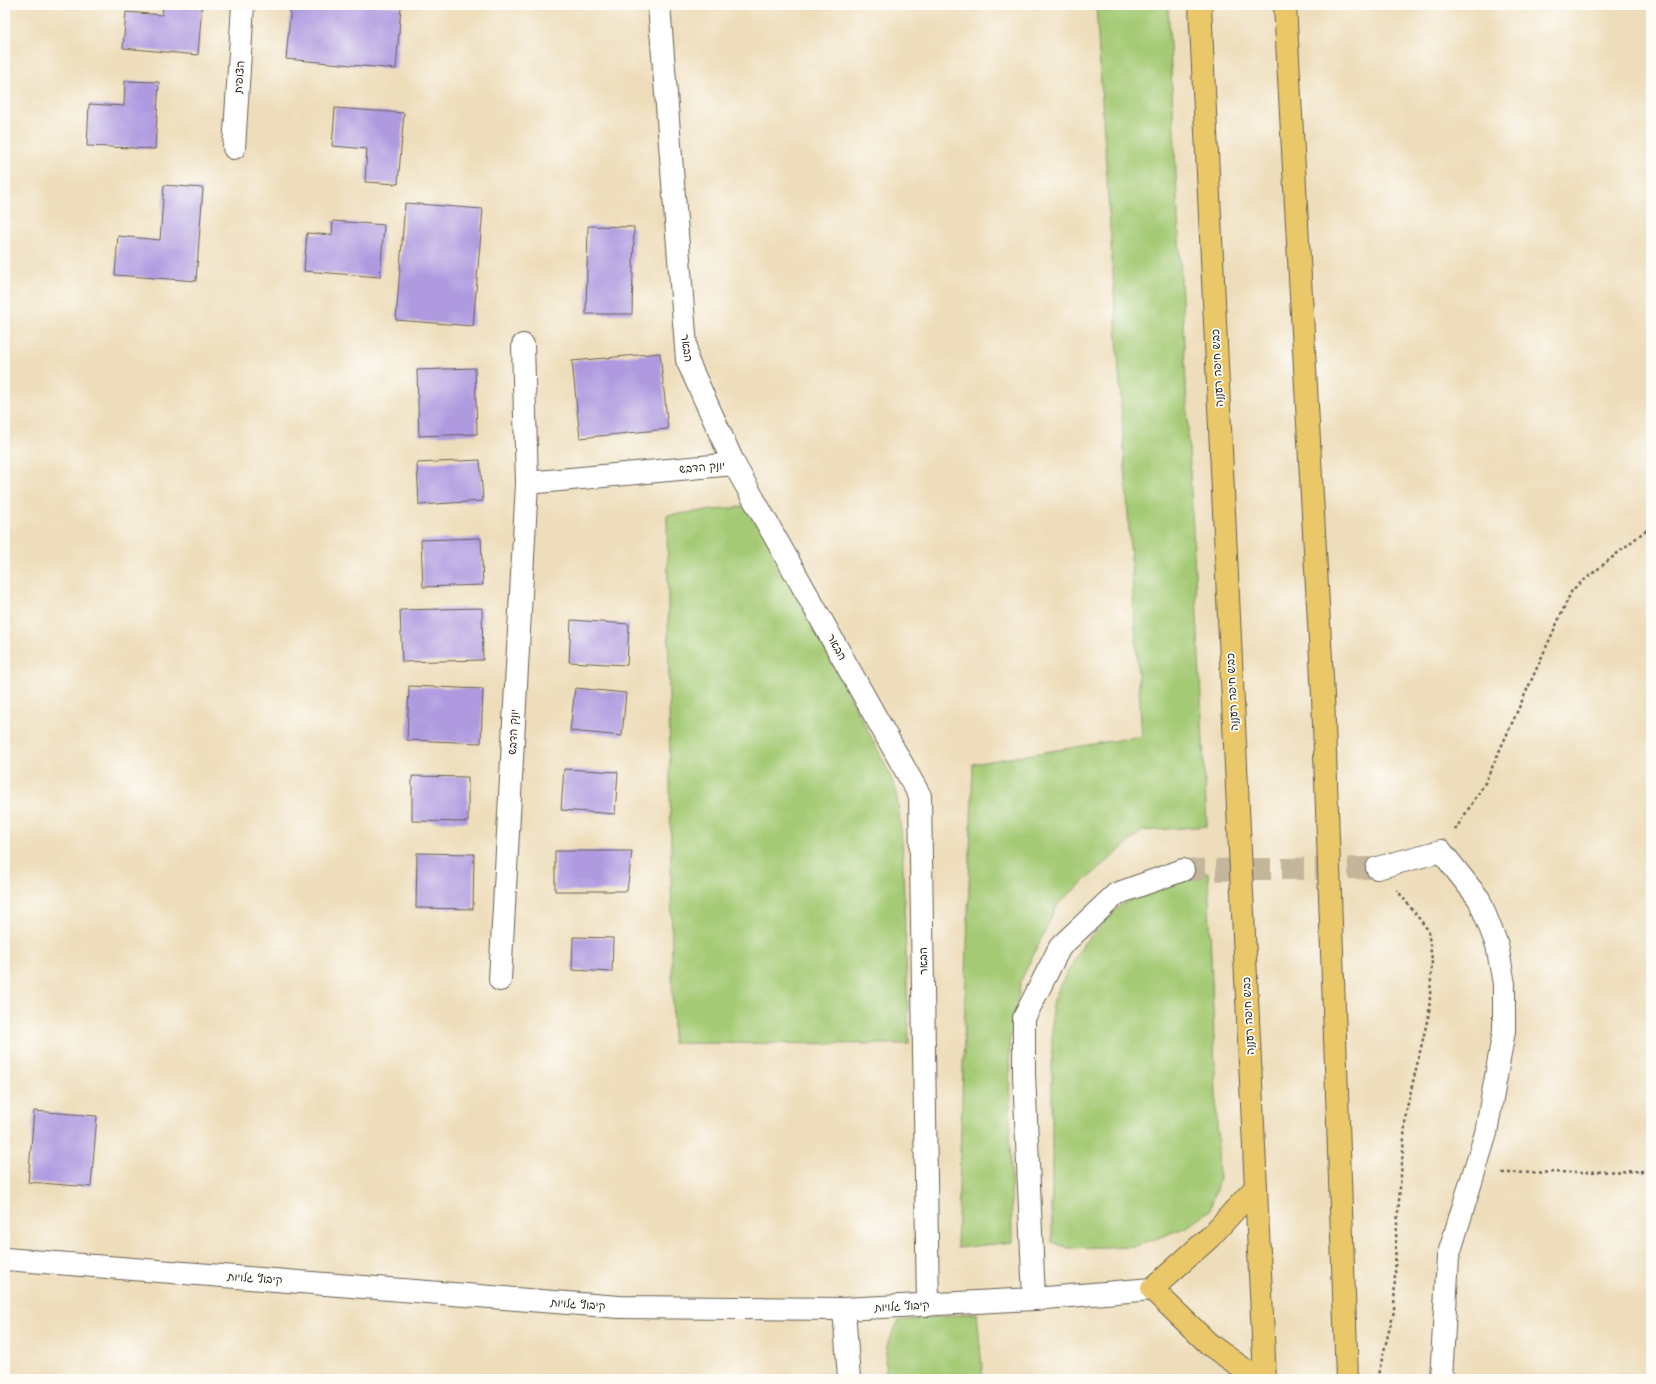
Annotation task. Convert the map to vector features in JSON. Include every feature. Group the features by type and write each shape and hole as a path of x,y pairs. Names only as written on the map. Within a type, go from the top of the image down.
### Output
{"highway":[{"name":"כביש חיפה רעננה","path":"1200,5 1265,1379"},
{"path":"1285,5 1323,696 1347,1379"},
{"path":"1256,1187 1210,1237 1152,1289 1210,1344 1258,1379"}],"street":[{"name":"הצופית","path":"234,148 243,5"},
{"name":"הבאר","path":"659,5 687,360 734,464 920,796 928,1305"},
{"name":"יונק הדבש","path":"500,980 527,483 523,345"},
{"name":"יונק הדבש","path":"527,483 734,464"},
{"path":"1377,868 1441,851 1479,899 1497,945 1504,984 1504,1031 1486,1133 1448,1257 1441,1379"},
{"path":"1034,1299 1024,1074 1024,1018 1060,947 1116,894 1183,870"},
{"name":"קיבוץ גלויות","path":"5,1259 619,1307 844,1309 1034,1299 1152,1289"},
{"path":"844,1309 849,1379"}],"path":[{"path":"1441,851 1484,783 1572,590 1651,526"},
{"path":"1377,868 1428,930 1432,960 1429,1013 1406,1112 1396,1230 1394,1311 1377,1379"},
{"path":"1474,1173 1651,1171"}],"green space":[{"path":"1096,5 1168,5 1207,826 1142,831 1058,904 1021,980 1009,1046 1012,1242 957,1248 973,764 1142,736"},
{"path":"750,506 883,760 896,789 902,839 909,1044 673,1043 667,515"},
{"path":"1208,872 1219,1179 1210,1210 1187,1227 1136,1246 1069,1248 1052,1242 1052,1005 1061,983 1084,943 1122,904 1186,875"},
{"path":"977,1313 983,1379 886,1379 886,1348 899,1321"}],"building":[{"path":"163,5 202,5 198,55 123,48 126,12 162,15"},
{"path":"291,5 382,5 401,7 396,69 286,59"},
{"path":"125,81 159,82 155,149 87,146 89,104 124,106"},
{"path":"335,108 404,113 398,184 365,182 367,149 332,146"},
{"path":"164,185 203,188 196,281 115,275 118,236 160,240"},
{"path":"405,203 483,209 473,326 396,320"},
{"path":"333,221 384,225 380,277 304,271 307,233 332,235"},
{"path":"588,226 634,227 632,314 586,314"},
{"path":"660,353 668,429 580,438 572,361"},
{"path":"475,368 477,434 419,436 417,370"},
{"path":"480,460 483,501 419,505 417,463"},
{"path":"481,538 483,585 423,587 421,540"},
{"path":"482,608 483,660 402,662 400,610"},
{"path":"571,620 629,624 627,665 569,662"},
{"path":"409,686 483,689 481,743 407,740"},
{"path":"575,688 626,693 622,736 570,731"},
{"path":"564,769 618,772 615,814 561,810"},
{"path":"412,776 468,777 468,822 412,821"},
{"path":"555,851 632,851 627,891 555,891"},
{"path":"417,853 474,854 473,909 416,908"},
{"path":"573,937 613,938 612,972 572,970"},
{"path":"34,1111 97,1116 91,1187 28,1182"}],"tunnel":[{"path":"1183,870 1377,868"}]}
